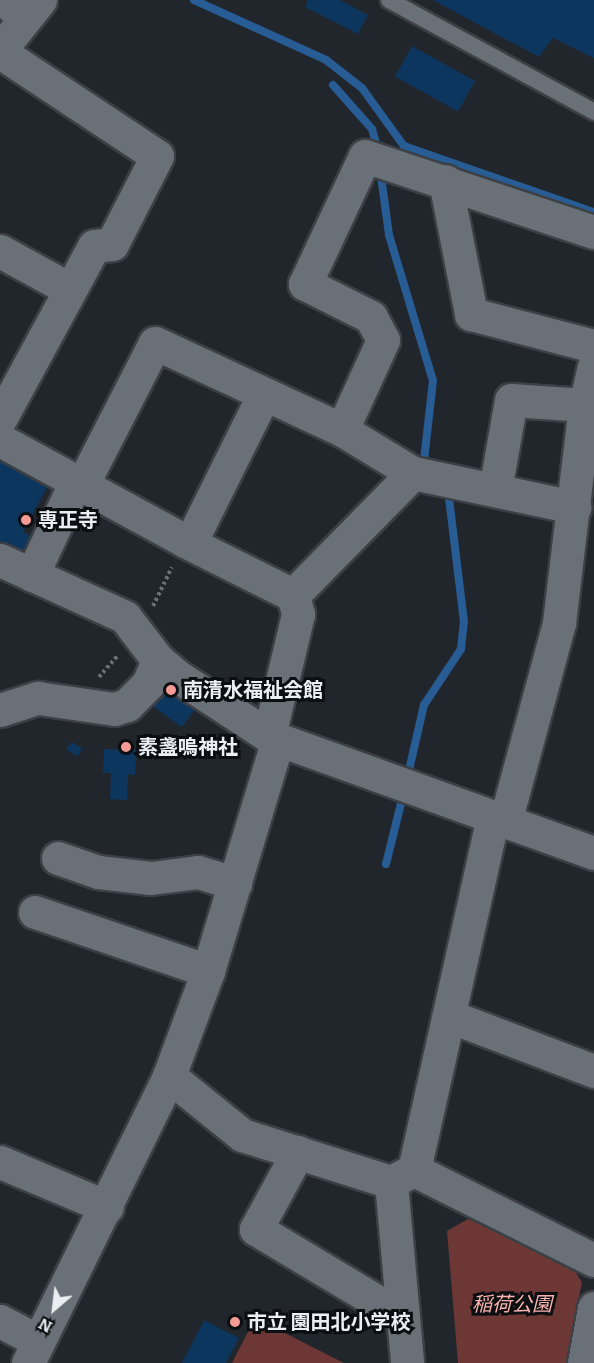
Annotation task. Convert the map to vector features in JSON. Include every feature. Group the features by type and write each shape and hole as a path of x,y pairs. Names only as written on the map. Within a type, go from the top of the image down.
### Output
{"street":[{"path":"0,419 94,246 112,244 157,156 0,51 20,7"},
{"path":"342,430 383,340 371,317 305,284 365,156 594,232"},
{"path":"445,181 471,314 594,346"},
{"path":"0,251 69,289"},
{"path":"32,575 155,343 342,430 413,472 574,507"},
{"path":"407,1363 404,1317 403,1176 449,1016 499,820 559,623 585,405 594,367"},
{"path":"187,542 264,394"},
{"path":"495,490 511,400 585,405"},
{"path":"0,440 187,542 293,595 298,614 273,738 235,883 208,971 169,1076 107,1207 33,1352 0,1321"},
{"path":"293,595 413,472"},
{"path":"0,560 125,617 158,660 273,738 594,853"},
{"path":"0,710 38,698 120,707 148,684 158,660"},
{"path":"58,858 98,872 151,878 198,872 235,883"},
{"path":"35,912 208,971"},
{"path":"449,1016 594,1071"},
{"path":"169,1076 242,1135 298,1152 403,1176 594,1260"},
{"path":"298,1152 256,1229 404,1317"},
{"path":"0,1162 107,1207"},
{"path":"584,1363 594,1308"}],"lane":[{"path":"389,0 594,112"}],"path":[{"path":"90,684 112,666 136,630 187,542"}],"green space":[{"name":"稲荷公園","path":"468,1219 573,1268 582,1282 566,1363 458,1363 447,1231"},
{"path":"255,1318 344,1363 232,1363"}],"building":[{"path":"308,0 340,0 368,15 358,34 305,7"},
{"path":"433,0 594,0 594,58 553,38 539,57"},
{"path":"412,46 475,81 458,112 395,77"},
{"name":"専正寺","path":"0,447 54,475 23,532 33,537 23,556 0,544"},
{"name":"南清水福祉会館","path":"167,678 200,702 182,727 149,703"},
{"path":"71,742 82,748 78,756 67,750"},
{"path":"104,749 136,750 135,775 128,774 127,800 110,799 111,773 103,773"},
{"path":"204,1320 239,1338 226,1363 182,1363"}],"waterway":[{"path":"194,0 326,60 362,88 404,146 594,212"},
{"path":"333,85 372,129 379,153"},
{"path":"380,169 389,235 433,381 423,469"},
{"path":"407,779 424,705 461,649 464,622 448,490"},
{"path":"386,864 404,791"}],"place":[{"name":"専正寺","path":"26,520"},
{"name":"南清水福祉会館","path":"171,690"},
{"name":"素盞嗚神社","path":"126,747"},
{"name":"市立 園田北小学校","path":"235,1322"}]}
